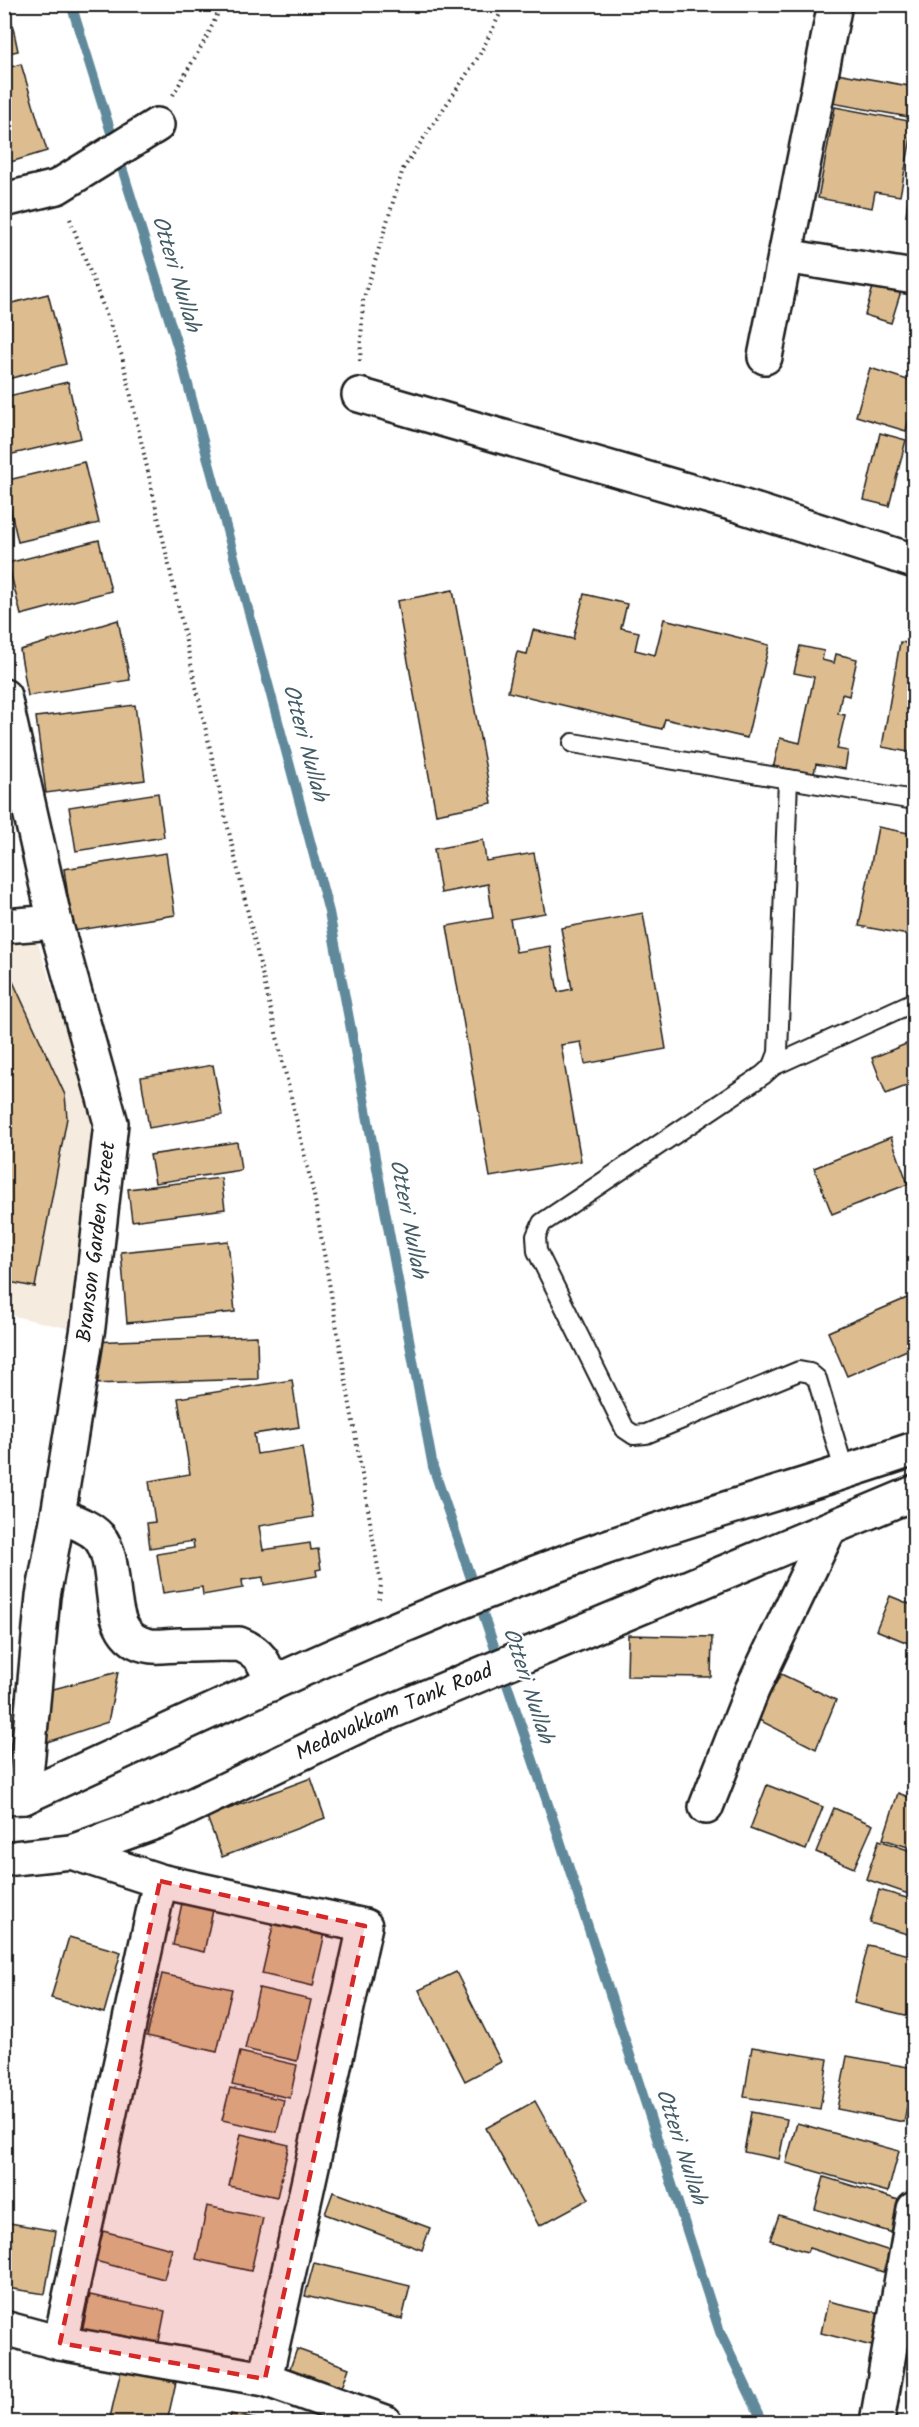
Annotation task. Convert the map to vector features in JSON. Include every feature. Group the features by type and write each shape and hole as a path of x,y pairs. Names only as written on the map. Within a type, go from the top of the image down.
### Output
{"street":[{"path":"765,357 836,4"},
{"path":"4,200 57,188 157,125"},
{"path":"785,256 915,277"},
{"path":"359,395 738,505 915,561"},
{"name":"Branson Garden Street","path":"4,696 55,922 111,1123 88,1327 43,1596 14,1797"},
{"path":"4,926 55,922"},
{"path":"14,1797 374,1636 607,1547 915,1449"},
{"name":"Medavakkam Tank Road","path":"4,1860 71,1852 165,1819 364,1723 915,1493"},
{"path":"58,1515 87,1528 98,1536 105,1546 117,1616 123,1629 133,1639 150,1646 239,1644 251,1648 266,1665 271,1684"},
{"path":"706,1807 752,1690 829,1529"},
{"path":"71,1852 160,1881 365,1926 266,2379"},
{"path":"60,2343 160,1881"},
{"path":"877,2422 915,2209"},
{"path":"4,2328 60,2343 266,2379 385,2422"}],"lane":[{"path":"573,743 915,800"},
{"path":"773,1066 778,1053 788,779"},
{"path":"845,1473 817,1379 810,1373 800,1371 646,1434 634,1435 625,1429 537,1251 536,1236 542,1223 763,1075 773,1066 915,1002"}],"path":[{"path":"157,125 208,35 222,4"},
{"path":"359,395 363,301 403,169 479,56 505,4"},
{"path":"57,188 122,356 222,802 314,1195 381,1585 374,1636"}],"highlighted area":[{"path":"160,1881 365,1926 265,2379 60,2343"}],"shaded area":[{"path":"36,937 96,1124 71,1329 5,1314 5,940"}],"building":[{"path":"4,4 8,4 18,51 4,54"},
{"path":"21,64 47,151 4,164 4,69"},
{"path":"837,73 914,87 914,118 832,103"},
{"path":"835,107 914,122 900,196 875,192 872,208 818,198"},
{"path":"914,147 914,217 906,216"},
{"path":"875,280 902,288 891,323 865,315"},
{"path":"48,294 66,364 4,380 4,305"},
{"path":"870,368 914,382 914,401 906,431 856,416"},
{"path":"68,382 81,438 4,456 4,397"},
{"path":"880,433 906,440 889,506 864,500"},
{"path":"84,462 99,523 18,542 4,481"},
{"path":"99,540 111,591 21,615 8,563"},
{"path":"453,590 492,803 436,814 397,601"},
{"path":"584,594 627,604 621,628 639,632 635,650 655,655 664,619 769,645 747,738 665,719 662,729 508,692 517,652 527,654 533,630 573,639"},
{"path":"118,620 130,680 28,696 20,650"},
{"path":"900,642 914,644 914,753 882,747"},
{"path":"800,646 824,651 822,660 834,663 836,654 857,659 849,696 842,694 838,714 845,715 837,749 848,751 845,769 816,764 813,778 773,769 780,738 800,743 814,677 794,673"},
{"path":"135,705 145,780 46,793 36,717"},
{"path":"158,793 164,837 76,851 69,807"},
{"path":"878,827 914,834 914,936 859,926"},
{"path":"483,840 486,861 534,853 545,913 510,919 516,952 550,946 558,992 572,989 561,928 643,913 666,1049 585,1064 581,1042 561,1045 581,1161 490,1177 447,926 493,918 488,884 441,893 434,849"},
{"path":"166,853 175,915 73,931 64,869"},
{"path":"4,962 65,1095 67,1118 35,1287 4,1281"},
{"path":"906,1044 914,1064 914,1083 886,1094 872,1058"},
{"path":"213,1065 222,1115 149,1128 141,1077"},
{"path":"891,1137 908,1184 832,1214 814,1168"},
{"path":"237,1142 241,1170 155,1183 150,1155"},
{"path":"221,1178 225,1209 132,1221 128,1189"},
{"path":"228,1241 235,1312 127,1323 121,1252"},
{"path":"914,1295 914,1347 847,1376 828,1332"},
{"path":"257,1336 258,1379 91,1384 89,1342"},
{"path":"292,1380 299,1427 254,1434 257,1454 302,1447 313,1517 259,1526 263,1550 310,1543 311,1550 318,1549 321,1569 316,1570 317,1576 264,1585 263,1577 242,1580 243,1588 203,1595 202,1587 163,1593 157,1554 194,1548 193,1541 150,1548 147,1523 155,1522 149,1481 190,1474 178,1398"},
{"path":"890,1596 912,1605 914,1599 914,1667 906,1664 913,1645 876,1630"},
{"path":"628,1635 712,1637 711,1677 627,1676"},
{"path":"118,1672 108,1722 29,1748 38,1693"},
{"path":"781,1674 836,1700 816,1749 757,1719"},
{"path":"311,1778 325,1818 222,1857 207,1817"},
{"path":"767,1785 823,1807 806,1850 750,1829"},
{"path":"898,1793 914,1799 914,1849 883,1839"},
{"path":"834,1808 873,1825 854,1868 816,1852"},
{"path":"879,1840 914,1852 914,1896 866,1879"},
{"path":"879,1890 914,1900 914,1936 870,1923"},
{"path":"182,1903 213,1910 204,1952 173,1945"},
{"path":"276,1913 327,1924 313,1986 262,1974"},
{"path":"69,1937 121,1952 104,2013 51,1998"},
{"path":"868,1945 914,1956 914,2017 854,2003"},
{"path":"456,1972 501,2062 465,2081 419,1990"},
{"path":"162,1974 232,1989 217,2052 147,2036"},
{"path":"259,1988 311,2000 297,2061 245,2049"},
{"path":"752,2047 828,2059 820,2109 744,2097"},
{"path":"240,2052 297,2065 290,2098 232,2085"},
{"path":"847,2056 914,2068 904,2122 837,2109"},
{"path":"230,2088 284,2100 277,2132 222,2120"},
{"path":"535,2101 589,2199 539,2226 486,2128"},
{"path":"751,2112 787,2119 779,2159 744,2152"},
{"path":"797,2123 899,2151 888,2192 786,2163"},
{"path":"241,2134 289,2145 277,2197 229,2186"},
{"path":"824,2177 902,2201 893,2233 815,2209"},
{"path":"333,2192 430,2228 422,2250 325,2214"},
{"path":"207,2206 263,2218 251,2271 196,2259"},
{"path":"779,2215 890,2251 883,2272 809,2248 807,2252 770,2240"},
{"path":"4,2222 56,2231 45,2294 7,2288 11,2261 4,2260"},
{"path":"103,2231 172,2249 164,2279 95,2261"},
{"path":"314,2263 410,2286 402,2319 305,2296"},
{"path":"90,2295 165,2311 156,2357 80,2341"},
{"path":"828,2301 889,2315 880,2348 821,2333"},
{"path":"297,2349 349,2368 340,2393 288,2374"},
{"path":"121,2370 176,2382 167,2422 109,2422"},
{"path":"231,2414 267,2422 229,2422"}],"waterway":[{"name":"Otteri Nullah","path":"71,4 179,351 329,912 433,1467 554,1822 720,2332 763,2422"}]}
